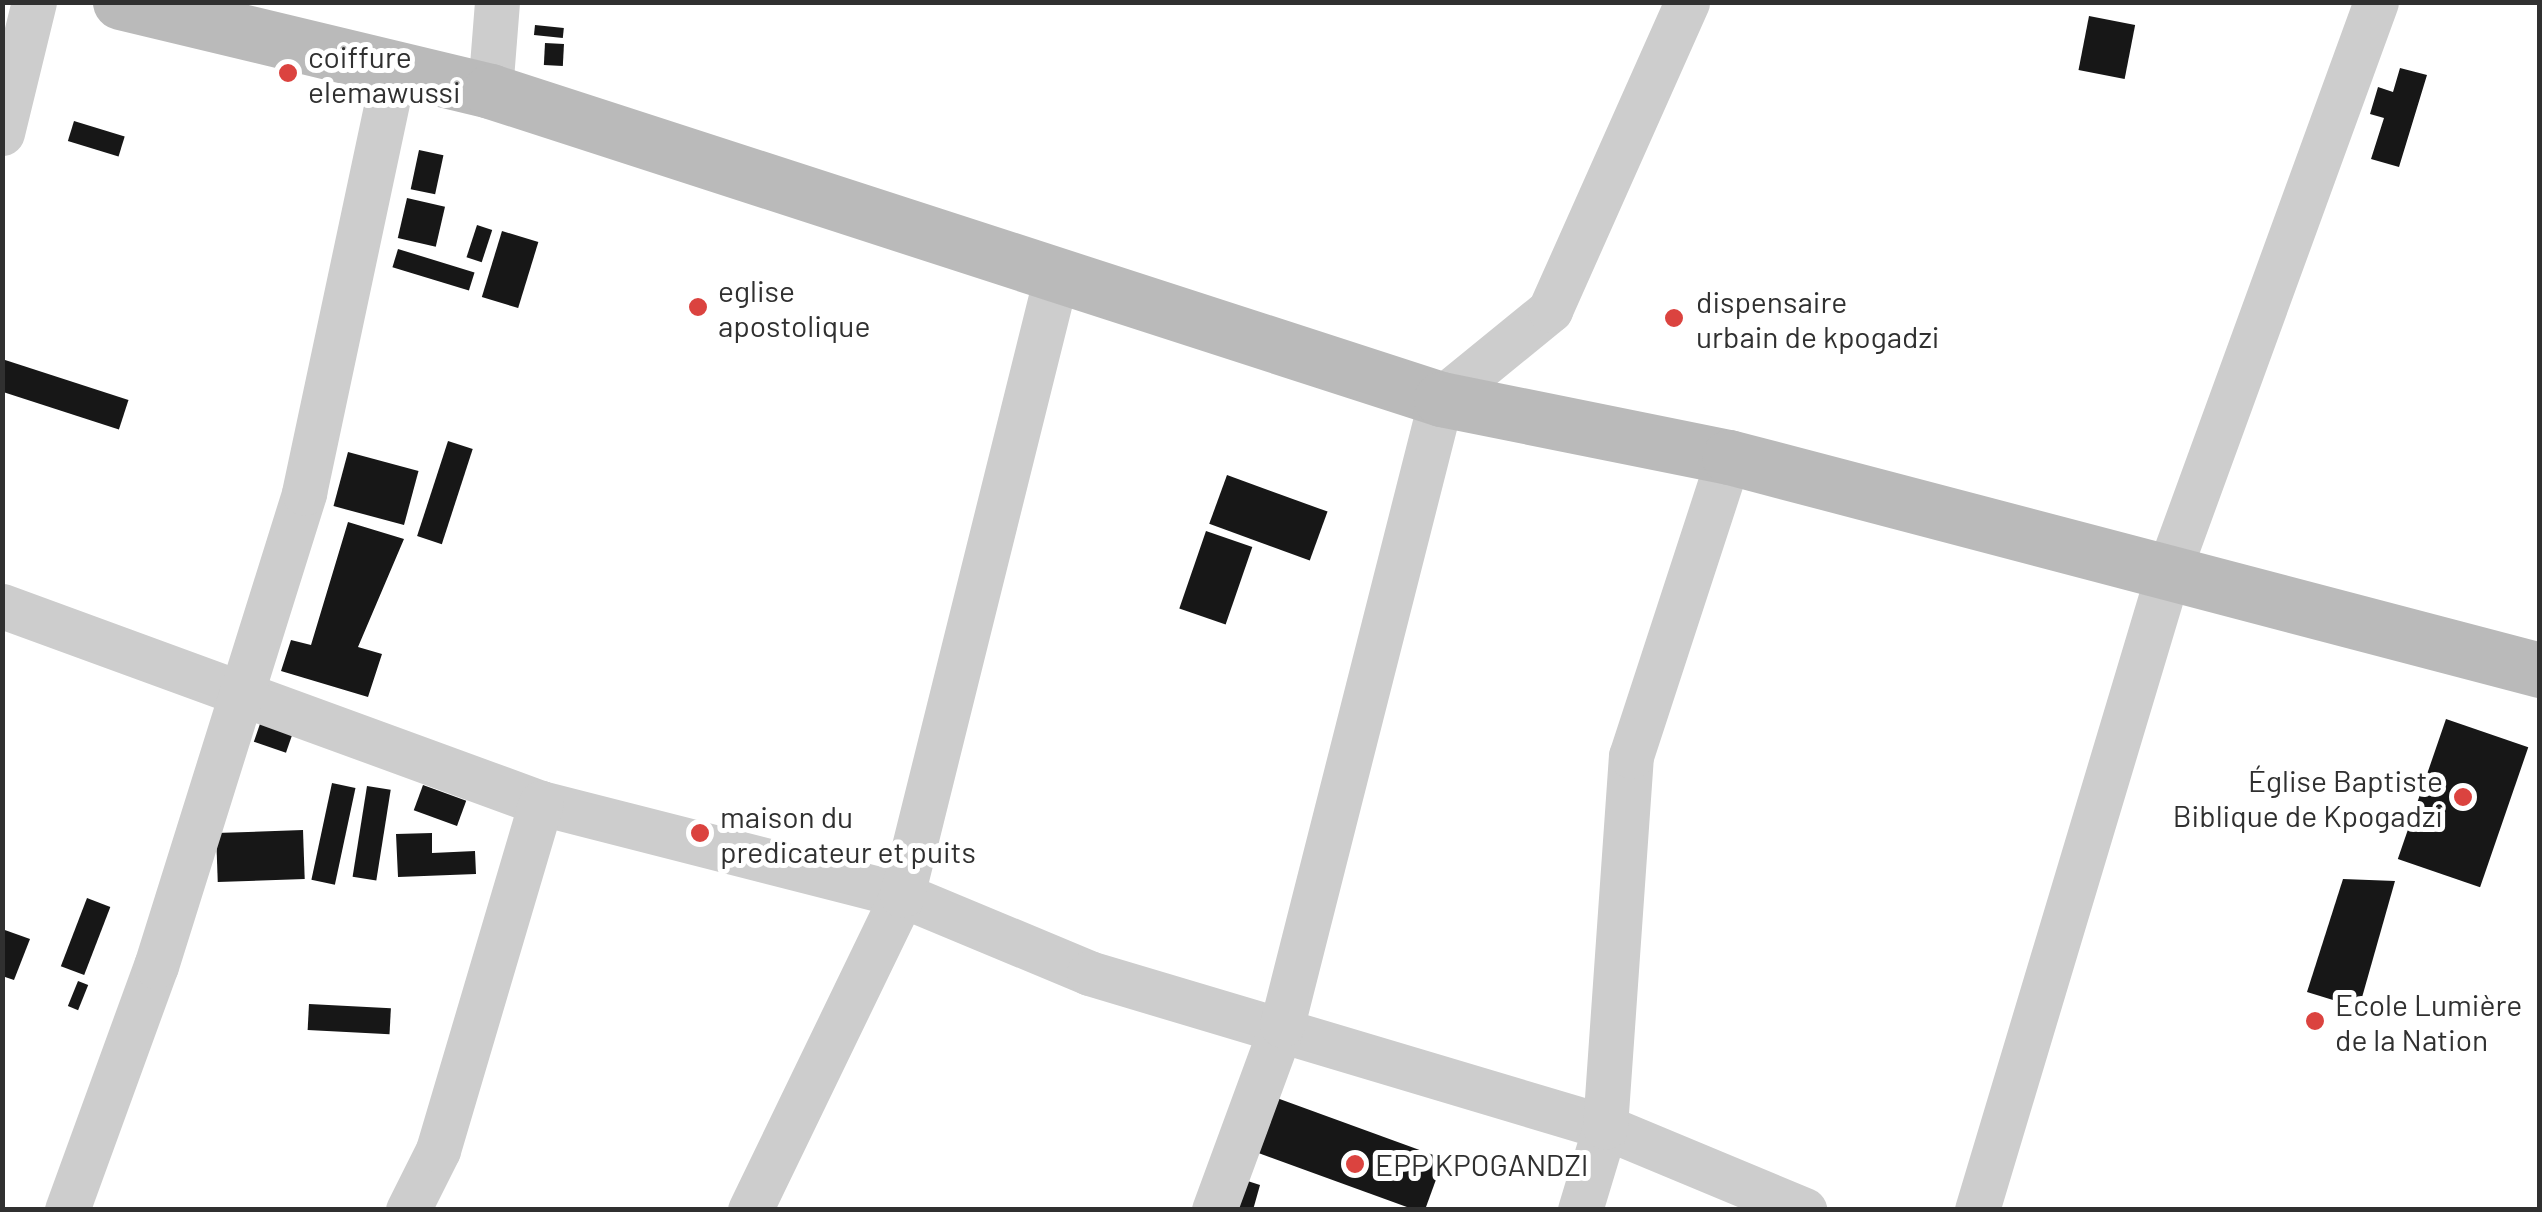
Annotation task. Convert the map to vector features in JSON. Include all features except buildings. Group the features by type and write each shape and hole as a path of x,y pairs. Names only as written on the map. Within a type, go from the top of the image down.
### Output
{"street":[{"path":"2,133 34,2"},
{"path":"490,90 497,2"},
{"path":"1214,1210 1282,1024 1441,399 1550,310 1687,2"},
{"path":"1977,1210 2170,567 2376,2"},
{"path":"145,6 490,90 1441,399 1729,457 2538,664"},
{"path":"67,1210 156,966 234,693 304,493 394,65"},
{"path":"750,1210 902,895 1057,274"},
{"path":"1580,1210 1606,1127 1631,756 1729,457"},
{"path":"2,606 541,803 902,895 1090,972 1282,1024 1606,1127 1804,1210"},
{"path":"408,1210 438,1150 541,803"}],"place":[{"name":"coiffure elemawussi","path":"288,73"},
{"name":"eglise apostolique","path":"698,307"},
{"name":"dispensaire urbain de kpogadzi","path":"1674,318"},
{"name":"Église Baptiste Biblique de Kpogadzi","path":"2463,797"},
{"name":"maison du predicateur et puits","path":"700,833"},
{"name":"Ecole Lumière de la Nation","path":"2315,1021"},
{"name":"EPP KPOGANDZI","path":"1355,1164"}]}
